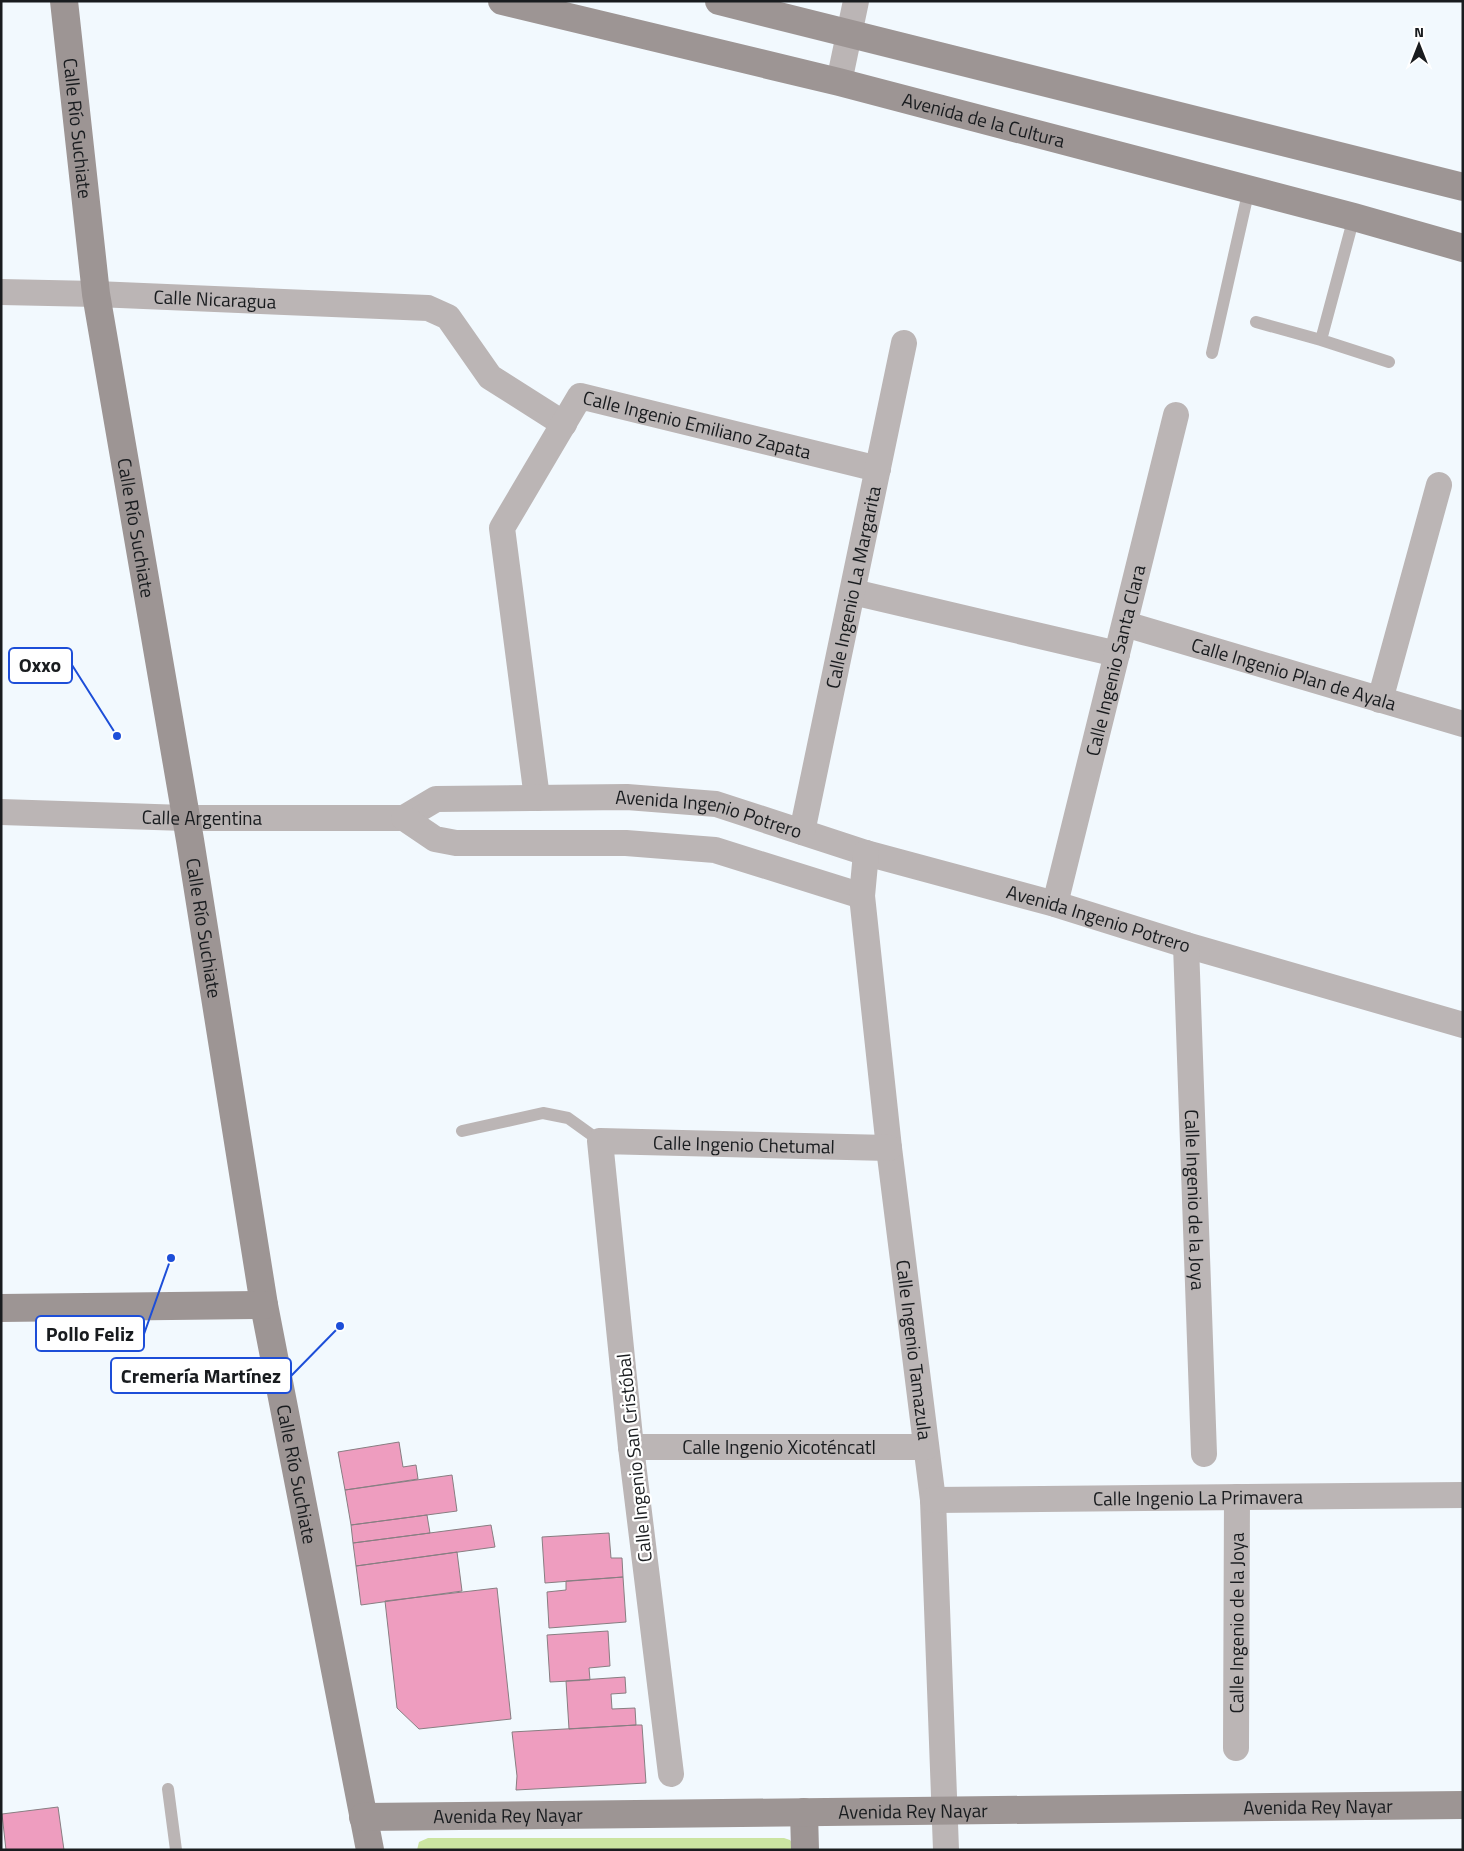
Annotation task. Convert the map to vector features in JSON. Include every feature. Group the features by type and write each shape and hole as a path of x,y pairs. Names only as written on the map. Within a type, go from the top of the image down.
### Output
{"main road":[{"name":"Calle Río Suchiate","path":"64,1 96,294 185,818 264,1305 370,1850"},
{"name":"Avenida de la Cultura","path":"502,1 839,82 1249,189 1463,248"},
{"path":"719,1 1463,187"},
{"path":"1,1308 264,1305"},
{"name":"Avenida Rey Nayar","path":"363,1817 1463,1805"},
{"path":"804,1812 805,1850"}],"street":[{"path":"839,82 856,1"},
{"name":"Calle Nicaragua","path":"1,292 96,294 428,308 448,317 490,377 564,424"},
{"name":"Calle Ingenio La Margarita","path":"802,832 904,343"},
{"name":"Calle Ingenio Emiliano Zapata","path":"537,798 502,528 580,396 878,469"},
{"name":"Calle Ingenio Santa Clara","path":"1055,904 1176,415"},
{"path":"1380,700 1439,485"},
{"path":"852,592 1117,654"},
{"name":"Calle Ingenio Plan de Ayala","path":"1125,624 1463,724"},
{"name":"Avenida Ingenio Potrero","path":"862,896 715,850 626,843 456,843 435,839 404,818 436,799 628,797 716,804 866,853 1055,904 1186,945 1463,1025"},
{"name":"Calle Argentina","path":"1,812 185,818 404,818"},
{"name":"Calle Ingenio Tamazula","path":"866,853 862,896 890,1148 933,1500 946,1850"},
{"name":"Calle Ingenio de la Joya","path":"1186,945 1204,1454"},
{"name":"Calle Ingenio Chetumal","path":"600,1141 890,1148"},
{"name":"Calle Ingenio San Cristóbal","path":"600,1141 632,1447 671,1774"},
{"name":"Calle Ingenio Xicoténcatl","path":"632,1447 926,1447"},
{"name":"Calle Ingenio La Primavera","path":"933,1500 1463,1495"},
{"name":"Calle Ingenio de la Joya","path":"1236,1748 1237,1497"}],"lane":[{"path":"1212,353 1249,189"},
{"path":"1321,340 1354,217"},
{"path":"1256,322 1389,362"},
{"path":"462,1130 543,1113 568,1118 600,1141"},
{"path":"168,1789 176,1850"}],"green space":[{"path":"428,1838 784,1838 790,1840 795,1847 794,1850 417,1850 419,1842"}],"building":[{"path":"399,1442 403,1467 416,1465 418,1479 345,1490 338,1452"},
{"path":"452,1475 457,1511 351,1525 345,1490"},
{"path":"427,1515 430,1533 353,1543 351,1525"},
{"path":"491,1525 495,1547 356,1566 353,1543"},
{"path":"609,1533 611,1558 622,1558 623,1577 545,1583 542,1537"},
{"path":"457,1552 462,1591 361,1605 356,1566"},
{"path":"623,1577 626,1622 549,1628 547,1592 566,1590 566,1581"},
{"path":"497,1588 511,1719 419,1729 397,1708 385,1601"},
{"path":"608,1631 610,1666 589,1668 590,1680 550,1682 547,1635"},
{"path":"625,1677 626,1693 611,1694 612,1709 635,1708 636,1725 569,1729 566,1681"},
{"path":"642,1725 646,1783 516,1790 517,1776 512,1732"},
{"path":"58,1807 64,1850 6,1850 2,1814"}],"place":[{"name":"Oxxo","path":"117,736"},
{"name":"Pollo Feliz","path":"171,1258"},
{"name":"Cremería Martínez","path":"340,1326"}]}
